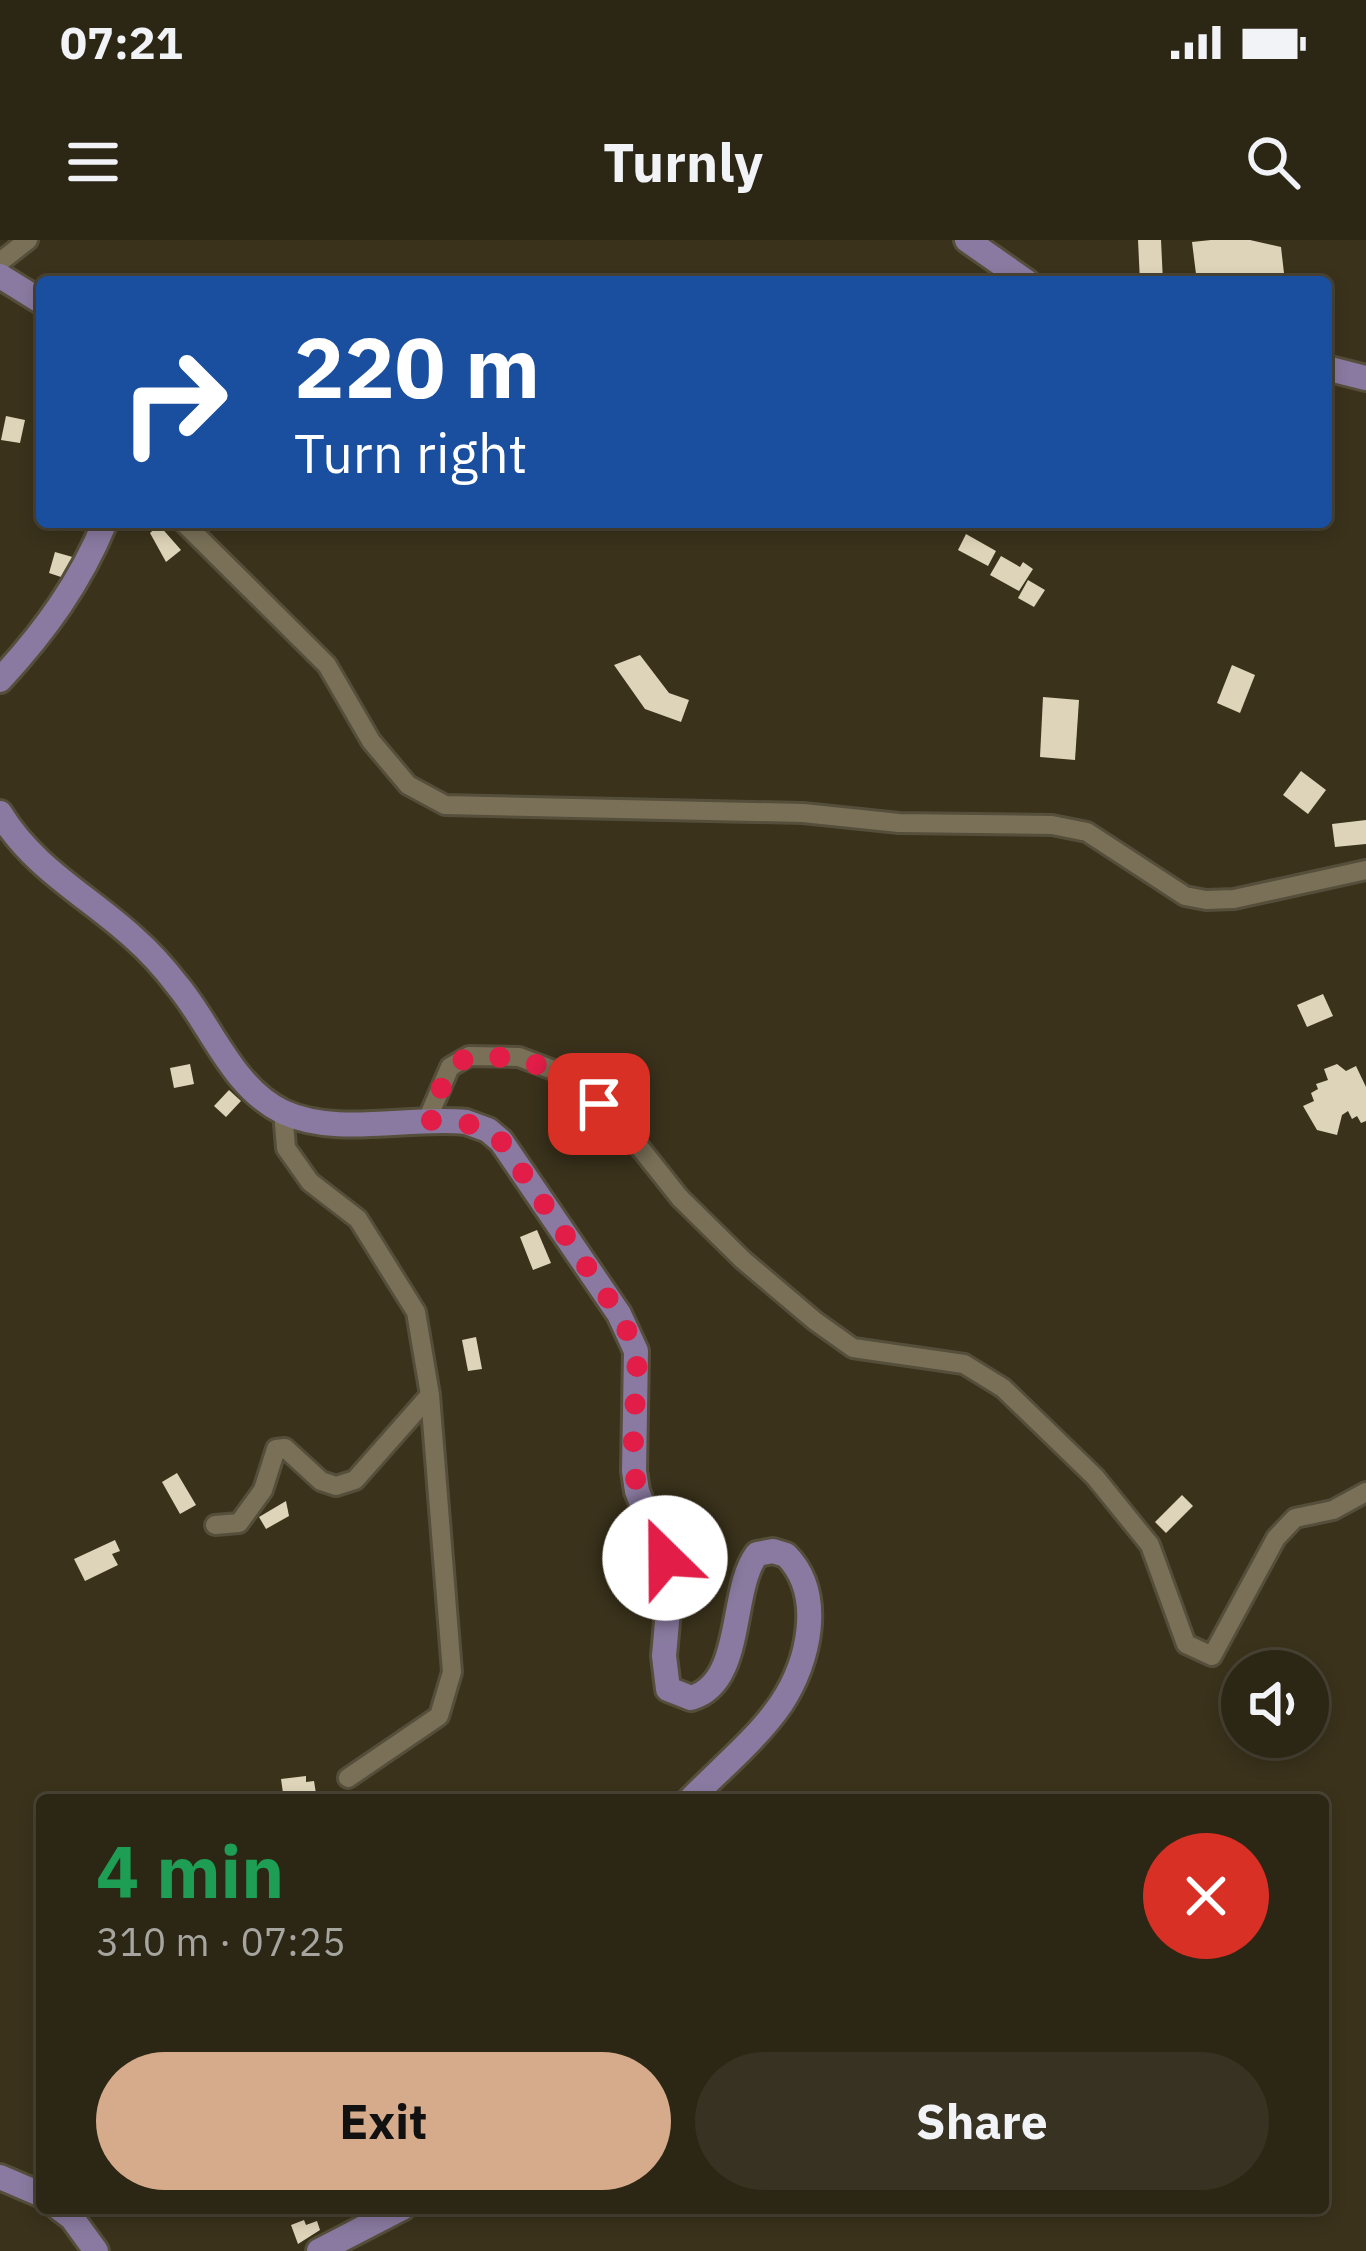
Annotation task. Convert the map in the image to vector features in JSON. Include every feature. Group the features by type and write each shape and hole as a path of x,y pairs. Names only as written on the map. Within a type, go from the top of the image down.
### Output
{"main road":[{"path":"967,240 1018,276"},
{"path":"0,276 36,298"},
{"path":"1332,370 1366,378"},
{"path":"0,680 57,614 104,528"},
{"path":"0,814 52,875 153,957 181,989 225,1058 268,1103 309,1120 477,1125 501,1141 619,1314 636,1352 634,1471 670,1576 664,1656 668,1689 691,1699 706,1693 716,1680 736,1627 750,1565 758,1553 786,1555 804,1586 808,1638 790,1689 768,1720 696,1794"},
{"path":"0,2177 36,2192"},
{"path":"67,2214 96,2251"},
{"path":"319,2251 390,2214"}],"street":[{"path":"0,262 28,240"},
{"path":"189,528 327,665 371,741 408,785 445,805 803,813 899,823 1052,825 1087,832 1185,896 1206,900 1234,899 1366,870"},
{"path":"428,1120 450,1067 470,1056 519,1058 572,1078 626,1130 680,1198 815,1321 854,1348 964,1364 1003,1388 1095,1477 1150,1545 1186,1644 1212,1656 1276,1538 1295,1518 1333,1510 1366,1492"},
{"path":"283,1112 286,1148 310,1182 358,1219 416,1312 430,1395 452,1672 439,1716 348,1778"},
{"path":"215,1525 239,1523 263,1490 276,1449 285,1448 321,1481 335,1486 355,1480 430,1395"}],"building":[{"path":"1138,240 1161,240 1163,276 1140,276"},
{"path":"1250,240 1281,247 1284,276 1196,276 1192,242"},
{"path":"6,416 25,420 20,443 1,440"},
{"path":"162,528 181,550 166,562 150,533"},
{"path":"966,534 996,551 988,566 958,550"},
{"path":"55,552 76,558 70,580 49,573"},
{"path":"1001,556 1033,569 1019,591 990,575"},
{"path":"1028,580 1045,590 1034,607 1018,598"},
{"path":"640,655 669,693 689,700 681,722 645,709 614,665"},
{"path":"1232,665 1255,675 1240,713 1217,703"},
{"path":"1043,697 1079,700 1075,760 1040,757"},
{"path":"1301,771 1326,790 1308,814 1283,795"},
{"path":"1366,820 1366,844 1335,847 1332,824"},
{"path":"1323,994 1333,1016 1307,1027 1297,1005"},
{"path":"190,1064 194,1084 174,1088 170,1068"},
{"path":"1337,1064 1346,1071 1356,1066 1366,1087 1366,1121 1361,1123 1357,1116 1352,1119 1348,1111 1342,1115 1337,1135 1317,1130 1303,1106 1314,1101 1311,1093 1318,1089 1316,1084 1328,1080 1324,1069"},
{"path":"229,1090 241,1101 226,1117 214,1106"},
{"path":"537,1230 551,1263 533,1270 520,1237"},
{"path":"476,1337 482,1369 468,1371 462,1340"},
{"path":"177,1473 196,1505 180,1514 162,1482"},
{"path":"1182,1495 1193,1506 1166,1533 1155,1522"},
{"path":"286,1501 289,1516 266,1529 259,1517"},
{"path":"115,1540 120,1551 112,1554 118,1565 85,1581 74,1559"},
{"path":"306,1776 306,1782 314,1781 316,1794 283,1794 281,1779"},
{"path":"304,2220 306,2225 317,2221 320,2230 298,2244 291,2225"}],"route":[{"path":"599,1104 572,1078 519,1058 470,1056 450,1067 428,1120 477,1125 501,1141 619,1314 636,1352 634,1471 665,1558"}]}
